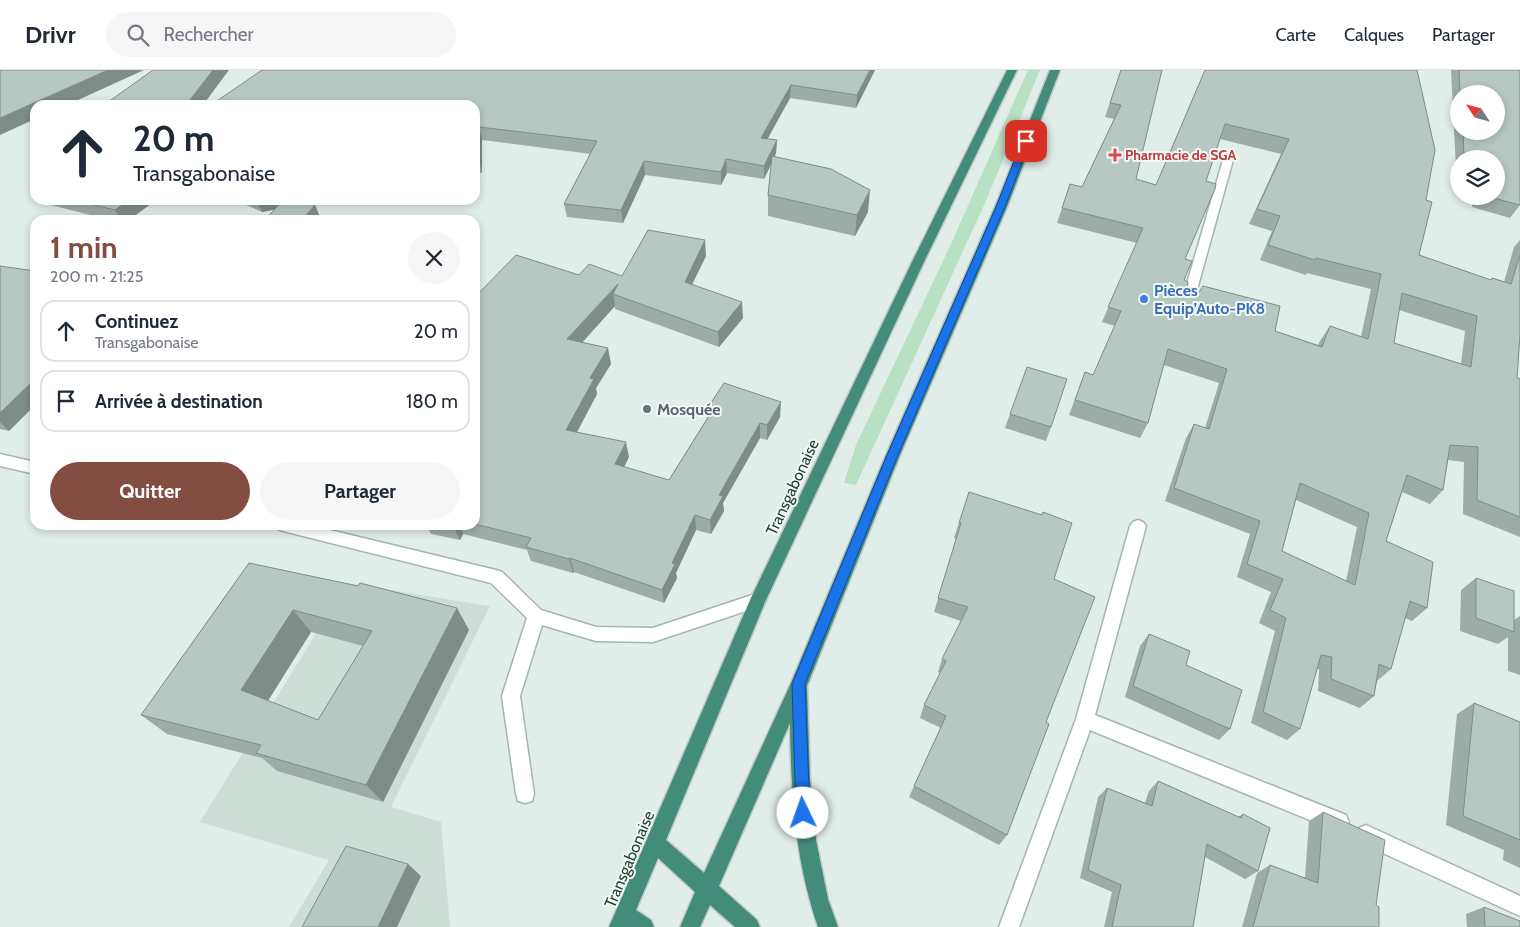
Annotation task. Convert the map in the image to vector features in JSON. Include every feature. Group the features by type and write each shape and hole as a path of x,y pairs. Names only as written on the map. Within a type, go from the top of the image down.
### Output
{"highway":[{"name":"Transgabonaise","path":"621,921 758,600 935,226 1012,70"},
{"path":"690,927 799,684 893,455 1001,207 1056,70"},
{"path":"799,684 804,830 822,912 828,927"},
{"path":"655,843 750,927"},
{"path":"621,921 644,927"}],"street":[{"path":"1187,304 1228,160"},
{"path":"0,460 30,467"},
{"path":"1009,927 1085,719 1138,526"},
{"path":"303,530 496,577 536,616 596,634 653,634 758,600"},
{"path":"525,794 511,696 536,616"},
{"path":"1085,719 1333,819 1520,906"}],"shaded area":[{"path":"347,583 490,606 391,807 441,822 450,927 289,927 329,860 200,822"}],"green space":[{"path":"1028,70 1040,70 985,203 856,485 844,483 856,445 951,244"}],"building":[{"path":"0,70 108,70 40,100 30,100 30,105 0,118"},
{"path":"153,70 213,70 190,100 111,100"},
{"path":"262,70 870,70 857,95 791,85 761,138 777,140 764,166 726,159 721,172 644,161 621,210 564,204 597,141 480,127 480,100 218,100"},
{"path":"1121,70 1162,70 1136,179 1156,185 1205,70 1417,70 1435,150 1426,200 1432,202 1419,255 1491,280 1492,278 1511,284 1520,255 1520,334 1517,378 1520,379 1520,517 1477,500 1478,447 1450,445 1443,490 1407,475 1386,541 1433,562 1427,608 1410,601 1391,669 1379,664 1374,696 1331,679 1332,657 1321,655 1300,729 1263,712 1286,618 1270,610 1283,579 1247,564 1260,521 1174,488 1194,424 1209,429 1227,369 1168,349 1148,423 1075,400 1085,372 1093,375 1121,311 1108,307 1143,228 1062,208 1070,184 1082,187 1121,105 1110,103","holes":["1225,124 1289,139 1257,209 1280,216 1268,245 1315,260 1316,258 1381,274 1368,339 1330,326 1322,347 1275,331 1280,306 1203,286 1198,294 1190,294 1187,290 1188,282 1184,280 1192,261 1185,259 1215,189 1216,184 1206,181","1402,293 1477,316 1471,367 1394,343","1300,483 1369,513 1355,585 1282,551"]},
{"path":"1459,70 1520,70 1520,205 1505,201 1505,150 1464,150 1463,140 1505,140 1505,85 1460,85"},
{"path":"772,156 831,169 870,190 857,215 768,195"},
{"path":"94,205 122,205 115,210"},
{"path":"278,205 315,205 306,215 269,215"},
{"path":"648,230 705,240 685,282 742,302 718,332 613,294 618,284 567,339 608,348 590,378 594,379 566,430 626,442 615,464 669,480 714,408 709,406 724,383 781,402 767,425 760,423 719,495 723,496 710,520 695,515 672,563 675,564 662,590 570,558 526,547 531,538 480,525 480,292 516,255 579,275 589,264 622,276"},
{"path":"0,266 30,270 30,384 0,413"},
{"path":"1027,367 1067,379 1051,427 1010,414"},
{"path":"969,492 1042,515 1043,512 1072,523 1054,579 1095,597 1046,722 1049,724 1007,835 914,786 946,716 924,705 946,661 942,659 968,607 938,598"},
{"path":"249,563 358,586 360,583 457,608 366,785 256,753 261,745 141,715","holes":["293,610 372,631 318,720 241,690"]},
{"path":"1476,578 1514,591 1514,632 1476,618"},
{"path":"1149,634 1190,651 1186,665 1242,690 1230,729 1133,686"},
{"path":"1474,703 1520,722 1520,840 1463,816"},
{"path":"1158,781 1241,818 1243,814 1270,828 1258,871 1207,844 1193,927 1112,927 1121,885 1088,870 1107,788 1152,806"},
{"path":"1323,812 1385,840 1376,905 1379,907 1379,927 1253,927 1270,865 1318,883"},
{"path":"346,846 408,864 378,927 302,927"},
{"path":"1484,907 1520,921 1520,927 1485,927"}],"place":[{"name":"Pharmacie de SGA","path":"1115,155"},
{"name":"Pièces Equip’Auto-PK8","path":"1144,299"},
{"name":"Mosquée","path":"647,409"}],"route":[{"path":"803,813 799,684 893,455 1001,207 1026,141"}]}
